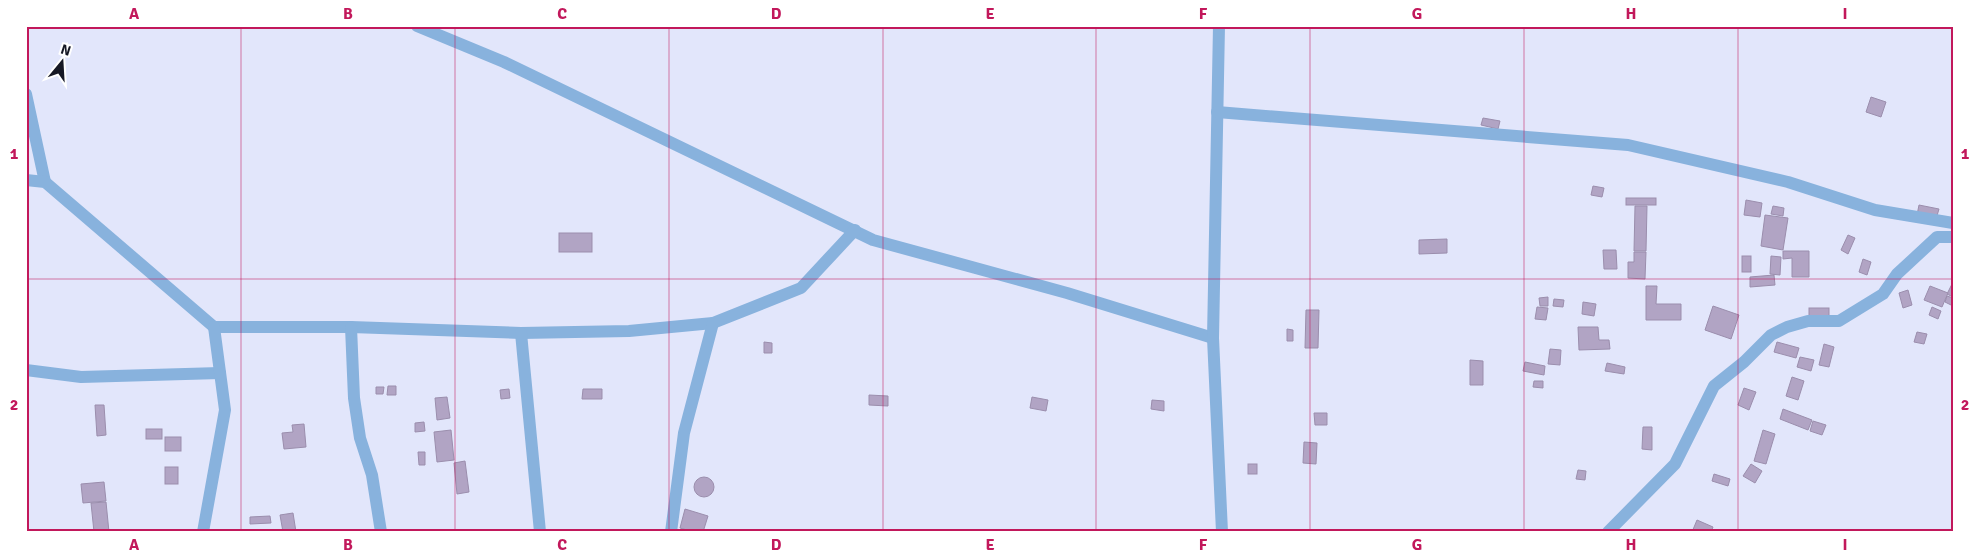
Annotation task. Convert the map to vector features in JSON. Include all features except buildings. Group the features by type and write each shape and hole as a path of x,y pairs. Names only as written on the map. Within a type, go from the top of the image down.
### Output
{"street":[{"path":"416,26 504,62 873,240 1066,293 1213,338"},
{"path":"1219,26 1213,338 1222,532"},
{"path":"26,94 45,182"},
{"path":"1217,112 1628,146 1788,182 1875,210 1953,223"},
{"path":"26,180 45,182 214,327 351,327 521,334 628,330 713,323 801,288 855,230"},
{"path":"1608,532 1675,464 1714,386 1744,362 1771,335 1787,327 1808,321 1839,321 1883,294 1897,274 1937,237 1953,237"},
{"path":"671,532 684,433 713,323"},
{"path":"203,532 225,410 214,327"},
{"path":"351,327 355,406 360,438 372,475 381,532"},
{"path":"521,334 540,532"},
{"path":"26,370 81,377 220,373"}]}
